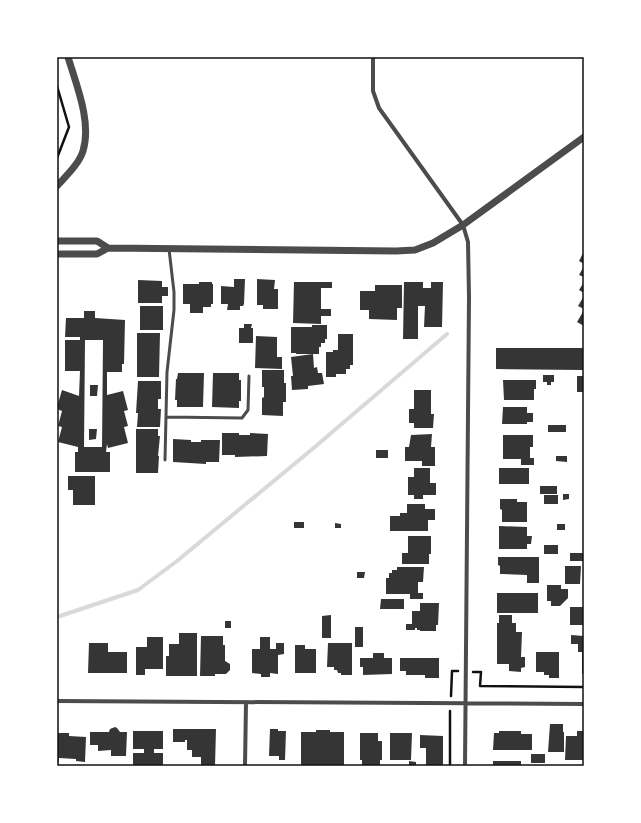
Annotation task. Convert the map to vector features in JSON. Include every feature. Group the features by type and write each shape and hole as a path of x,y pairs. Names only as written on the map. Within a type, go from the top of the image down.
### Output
{"street":[{"path":"57,186 83,151 85,136 84,113 68,57"},
{"path":"373,57 373,90 379,108 463,225 468,242 469,297 465,766"},
{"path":"57,241 97,242 108,248 416,250 433,243 463,225 584,137"},
{"path":"57,254 97,254 108,248"},
{"path":"57,701 584,704"},
{"path":"245,766 246,702"}],"lane":[{"path":"165,460 167,372 174,310 174,292 169,249"},
{"path":"167,417 242,418 248,410 248,376"}],"path":[{"path":"57,86 69,127 57,158"},
{"path":"451,688 452,671 456,671"},
{"path":"475,672 480,672 480,686 584,687"},
{"path":"450,711 450,766"}],"building":[{"path":"584,251 584,264 579,261"},
{"path":"584,266 584,277 579,275"},
{"path":"234,279 245,279 244,304 243,306 240,306 240,310 227,310 228,304 221,304 221,286 234,287"},
{"path":"257,279 275,280 274,289 278,289 278,309 263,309 263,305 257,305"},
{"path":"138,280 162,281 162,287 168,287 168,296 162,296 162,303 138,303"},
{"path":"199,282 212,282 213,304 211,304 211,307 203,307 203,313 190,313 190,304 183,304 183,284 199,284"},
{"path":"294,282 332,282 332,288 321,288 321,309 331,309 331,316 321,316 321,324 293,323"},
{"path":"404,282 423,282 423,288 431,288 431,282 443,282 442,327 424,327 425,306 418,306 418,339 403,339"},
{"path":"584,282 584,293 579,290"},
{"path":"375,285 402,285 402,308 397,308 397,320 369,319 369,310 360,310 360,291 375,291"},
{"path":"584,296 584,309 578,306"},
{"path":"140,306 163,306 163,330 140,330"},
{"path":"584,310 584,326 577,322"},
{"path":"84,311 95,311 95,318 125,320 124,364 122,364 122,372 107,372 107,395 123,391 128,410 124,411 128,426 124,427 128,443 108,448 107,444 106,452 110,452 110,472 75,472 75,452 78,452 78,447 58,442 62,427 58,426 62,411 57,409 57,407 62,390 79,396 80,371 65,371 65,340 80,340 80,337 65,337 66,318 84,318","holes":["85,340 103,340 102,447 84,447"]},
{"path":"244,324 252,324 251,328 253,328 253,343 239,343 239,328 244,328"},
{"path":"312,325 327,325 327,339 325,339 325,343 321,343 321,347 319,347 319,354 291,353 291,327 312,327"},
{"path":"137,333 160,333 159,377 137,377"},
{"path":"338,334 353,334 353,365 350,365 350,369 346,369 346,374 336,374 336,377 326,377 326,352 338,350"},
{"path":"256,336 277,337 277,357 282,357 282,369 255,368"},
{"path":"496,348 584,348 584,370 496,369"},
{"path":"313,354 314,368 317,367 318,373 322,373 324,384 308,386 308,389 292,390 291,376 293,376 291,357"},
{"path":"262,370 284,370 286,402 283,402 283,416 262,415 262,398 264,397 264,387 262,387"},
{"path":"178,373 204,373 203,407 177,407 177,400 175,400 176,379"},
{"path":"213,373 239,373 239,380 241,380 241,401 239,401 239,408 212,407"},
{"path":"543,375 554,375 554,382 551,382 551,385 547,385 547,382 543,382"},
{"path":"577,376 584,376 584,392 577,392"},
{"path":"503,380 536,380 534,400 504,400"},
{"path":"138,381 161,381 161,399 158,399 158,409 161,409 160,427 137,427 138,413 136,413"},
{"path":"90,385 98,385 97,396 90,396"},
{"path":"414,390 431,390 431,414 434,414 433,428 414,428 414,423 409,423 409,409 414,409"},
{"path":"503,407 527,407 527,413 533,413 533,422 527,422 527,424 502,424"},
{"path":"548,425 566,425 566,432 548,432"},
{"path":"89,429 97,429 96,439 89,440"},
{"path":"136,429 158,429 158,436 160,436 158,473 136,473"},
{"path":"222,433 239,433 239,435 250,435 250,433 268,434 267,456 235,457 235,455 222,455"},
{"path":"432,434 431,447 435,447 435,466 422,466 422,461 405,461 405,447 409,447 411,435"},
{"path":"503,435 533,435 533,447 530,447 530,458 534,458 534,465 521,465 521,459 503,459"},
{"path":"173,439 191,440 191,442 201,442 201,440 220,440 219,462 206,462 206,464 173,462"},
{"path":"376,450 388,450 388,458 376,458"},
{"path":"556,456 567,456 567,462 556,461"},
{"path":"414,468 430,468 430,483 436,483 436,495 423,495 423,499 414,499 414,495 408,495 408,477 414,477"},
{"path":"499,468 529,468 529,484 499,484"},
{"path":"68,476 95,476 95,505 73,505 73,490 68,490"},
{"path":"540,486 557,486 557,494 540,494"},
{"path":"563,494 569,494 569,499 563,500"},
{"path":"544,495 558,495 558,504 544,504"},
{"path":"500,499 517,499 517,502 527,502 527,522 502,522"},
{"path":"407,504 425,504 425,509 435,509 435,520 428,520 428,531 390,531 390,516 400,516 400,513 407,513"},
{"path":"294,522 304,522 304,528 294,528"},
{"path":"335,523 341,524 341,528 335,528"},
{"path":"557,524 565,524 565,530 557,530"},
{"path":"499,526 527,527 527,536 532,536 531,544 527,544 527,549 499,549"},
{"path":"408,536 431,536 431,554 429,554 429,564 402,564 402,553 408,553"},
{"path":"544,545 558,545 558,554 544,554"},
{"path":"570,553 584,553 584,561 570,561"},
{"path":"498,557 539,557 539,583 527,583 527,575 500,574"},
{"path":"565,566 581,566 580,584 565,584"},
{"path":"397,567 424,567 423,582 418,582 418,593 423,593 423,599 410,599 410,594 386,594 386,578 389,578 389,573 392,573 392,570 397,570"},
{"path":"357,572 365,572 364,578 357,578"},
{"path":"547,585 561,585 561,589 568,589 568,598 560,606 551,606 551,601 547,601"},
{"path":"497,593 538,593 538,613 497,613"},
{"path":"381,599 404,599 404,609 380,609"},
{"path":"420,603 439,603 438,625 436,625 436,631 420,631 417,630 417,628 415,628 415,630 406,630 406,624 412,624 412,611 420,611"},
{"path":"570,607 584,607 584,625 570,625"},
{"path":"331,615 331,638 322,638 322,616"},
{"path":"499,615 512,615 512,623 516,623 516,632 522,632 521,657 525,657 525,667 521,668 521,672 509,671 509,664 497,664 497,623 499,623"},
{"path":"225,621 231,621 231,628 225,628"},
{"path":"355,627 363,627 363,647 355,647"},
{"path":"179,633 197,633 197,676 166,676 166,656 169,656 169,644 179,644"},
{"path":"571,635 584,636 584,674 582,674 582,652 578,652 578,644 571,644"},
{"path":"201,636 223,636 223,645 225,645 225,661 230,664 230,670 226,674 200,676"},
{"path":"147,637 163,637 163,669 145,669 145,675 136,675 136,647 147,647"},
{"path":"260,637 270,637 270,649 276,649 276,643 284,643 284,654 278,655 278,674 270,673 270,677 261,677 261,674 252,673 252,649 260,649"},
{"path":"89,643 108,643 108,652 127,652 127,673 88,673"},
{"path":"328,643 352,643 352,675 341,675 341,673 338,673 337,670 334,670 334,667 327,667"},
{"path":"295,645 305,645 305,649 316,649 316,673 295,673"},
{"path":"536,652 559,652 559,678 549,678 549,675 544,675 544,672 536,672"},
{"path":"373,653 384,653 384,658 392,658 392,674 363,675 363,667 360,667 360,658 373,658"},
{"path":"400,658 439,658 439,678 425,678 425,675 406,675 406,671 400,671"},
{"path":"550,724 563,724 564,752 548,752"},
{"path":"115,727 120,732 127,732 126,756 111,756 111,750 98,751 98,745 90,745 90,732 109,732 110,729"},
{"path":"173,729 216,729 215,766 201,766 201,757 192,757 192,750 187,750 187,740 185,740 185,742 173,742"},
{"path":"270,729 286,731 285,760 279,760 279,756 269,756"},
{"path":"316,730 344,732 344,766 301,766 301,732 316,732"},
{"path":"133,731 163,731 163,749 154,749 154,753 163,753 163,766 133,766 133,753 144,753 144,749 133,749"},
{"path":"499,731 521,731 521,734 532,734 532,750 493,750 494,733 499,733"},
{"path":"577,731 584,731 584,760 565,760 566,736 577,736"},
{"path":"58,733 69,733 69,736 86,737 85,762 76,761 76,759 59,758 57,766"},
{"path":"360,733 378,733 378,741 382,741 382,760 380,760 380,766 362,766 362,760 360,760"},
{"path":"390,733 412,733 411,760 390,760"},
{"path":"420,735 443,736 443,766 426,766 426,748 420,748"},
{"path":"531,754 545,754 545,763 531,763"},
{"path":"409,761 416,762 416,766 409,766"},
{"path":"493,761 521,761 521,766 493,766"}],"waterway":[{"path":"57,617 138,590 177,561 316,446 447,334"}]}
